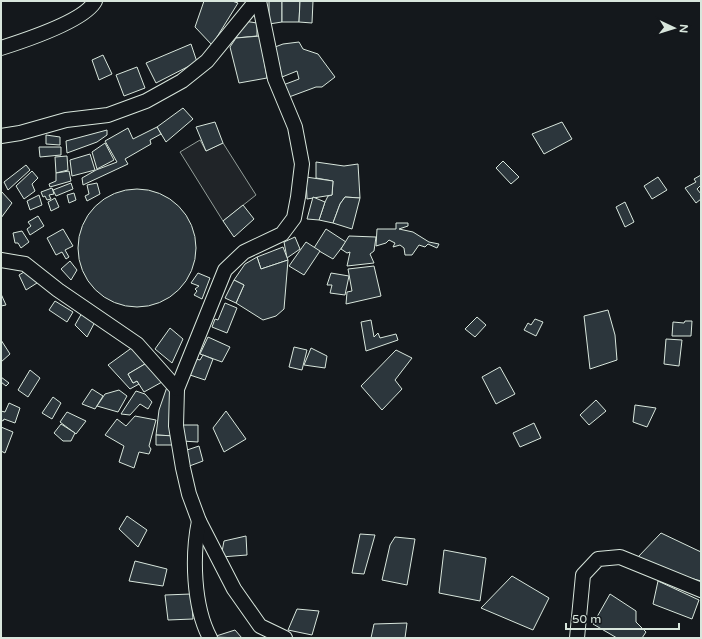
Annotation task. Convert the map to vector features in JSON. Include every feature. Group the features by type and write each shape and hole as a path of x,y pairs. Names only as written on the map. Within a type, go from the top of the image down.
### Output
{"street":[{"path":"1,48 77,18 92,7 95,1"},
{"path":"1,136 20,133 66,120 108,115 146,102 182,81 207,61 258,1"},
{"path":"258,1 275,80 295,127 302,164 298,198 294,218 282,234 244,252 225,270 177,389 176,426 183,468 199,520 234,590 260,626 285,638"},
{"path":"1,260 25,264 58,290 137,344 177,389"},
{"path":"199,520 195,541 196,587 204,627 210,638"},
{"path":"577,638 583,575 598,559 620,557 701,590"}],"shaded area":[{"path":"200,140 206,151 223,143 256,195 223,221 180,152"}],"building":[{"path":"204,1 232,1 238,3 212,45 195,27"},
{"path":"269,1 282,1 282,22 269,24"},
{"path":"282,1 300,1 299,22 282,22"},
{"path":"300,1 313,1 312,23 299,22"},
{"path":"244,21 257,23 257,36 236,38"},
{"path":"260,36 267,78 239,83 230,47 236,38"},
{"path":"299,42 303,49 318,54 335,77 322,87 316,87 289,97 283,85 299,79 297,71 282,77 275,47 283,44"},
{"path":"191,44 197,62 156,83 146,63"},
{"path":"103,55 112,74 99,80 92,60"},
{"path":"137,67 145,88 124,96 116,75"},
{"path":"183,108 193,119 166,142 157,127"},
{"path":"215,122 223,143 206,151 196,127"},
{"path":"562,122 572,139 544,154 532,134"},
{"path":"157,127 161,134 150,140 151,144 125,159 128,164 83,185 82,178 96,170 117,162 105,141 128,128 133,139"},
{"path":"107,130 107,135 97,142 67,153 66,141"},
{"path":"46,135 60,137 60,145 46,144"},
{"path":"105,143 114,160 97,169 92,152"},
{"path":"39,147 61,147 61,155 40,157"},
{"path":"90,154 95,170 72,176 70,160"},
{"path":"67,156 68,170 56,173 55,157"},
{"path":"503,161 519,177 511,184 496,168"},
{"path":"316,162 344,166 358,164 360,198 345,197 340,204 333,223 319,220 328,196 332,195 333,181 316,178"},
{"path":"26,165 30,170 8,190 4,182"},
{"path":"32,171 38,178 32,184 35,191 24,199 16,186"},
{"path":"69,171 71,181 50,187 49,184 56,181 56,173"},
{"path":"701,175 701,185 697,189 701,194 701,199 696,203 685,188 696,182 694,179"},
{"path":"306,177 333,181 332,195 307,199"},
{"path":"658,177 667,190 652,199 644,186"},
{"path":"71,183 73,189 56,196 53,190"},
{"path":"97,183 100,194 87,201 85,196 89,194 87,185"},
{"path":"52,188 54,194 49,195 51,199 47,200 45,196 43,197 41,192"},
{"path":"137,189 160,193 179,206 192,225 196,248 192,271 179,290 160,303 137,307 114,303 95,290 82,271 78,248 82,225 95,206 114,193"},
{"path":"1,191 12,203 1,218"},
{"path":"74,193 76,200 69,203 67,195"},
{"path":"39,195 42,205 30,210 27,201"},
{"path":"313,197 325,202 319,220 307,219"},
{"path":"345,197 360,198 352,229 333,223 340,204"},
{"path":"55,198 59,207 51,211 48,202"},
{"path":"625,202 634,222 625,227 616,207"},
{"path":"243,205 254,219 234,237 223,221"},
{"path":"38,216 44,226 30,235 27,229 31,226 28,222"},
{"path":"396,223 408,223 408,226 399,229 413,232 429,242 439,244 437,248 428,244 425,247 419,245 412,255 405,255 404,248 400,245 393,247 395,243 389,240 386,243 376,246 377,229 396,229"},
{"path":"63,229 73,246 65,250 69,257 66,259 62,252 56,255 47,238"},
{"path":"326,229 346,242 333,259 314,248"},
{"path":"22,231 29,242 21,248 18,243 15,243 13,233"},
{"path":"349,236 376,237 374,251 370,254 374,263 347,266 350,252 347,253 341,249"},
{"path":"295,237 300,249 287,258 284,242"},
{"path":"306,242 320,251 304,275 289,266"},
{"path":"283,247 288,260 261,269 257,257"},
{"path":"257,257 261,269 288,260 284,309 276,316 263,320 236,303 244,285 234,280 245,264"},
{"path":"70,261 77,270 71,280 61,269"},
{"path":"374,266 381,296 346,304 347,292 352,291 348,269"},
{"path":"29,269 37,283 26,290 19,275"},
{"path":"198,273 210,278 202,299 194,295 197,291 195,289 199,286 191,283"},
{"path":"331,273 349,276 345,295 330,293 332,285 327,285"},
{"path":"234,280 244,285 236,303 225,298"},
{"path":"1,294 6,305 1,306"},
{"path":"55,301 73,312 67,322 49,310"},
{"path":"225,303 237,308 227,333 212,327 215,319 218,320"},
{"path":"608,310 615,335 617,360 590,369 584,316"},
{"path":"83,311 96,320 87,337 75,325"},
{"path":"477,317 486,325 475,337 465,329"},
{"path":"535,319 543,322 536,336 524,330 528,323 531,325"},
{"path":"371,320 374,337 378,333 380,338 396,334 398,340 366,351 361,322"},
{"path":"685,321 692,321 691,336 672,336 673,322 684,323"},
{"path":"170,328 183,339 172,363 155,349"},
{"path":"208,337 230,347 222,362 200,354"},
{"path":"666,339 682,340 679,366 664,364"},
{"path":"1,340 10,354 1,362"},
{"path":"137,344 150,361 128,374 133,383 137,381 139,384 130,389 108,365"},
{"path":"294,347 307,350 302,370 289,367"},
{"path":"311,348 327,356 325,368 304,365"},
{"path":"396,350 412,358 395,380 402,389 382,410 361,386"},
{"path":"203,355 213,359 205,380 190,375 196,359 200,360"},
{"path":"150,361 162,382 144,392 137,381 133,383 128,374"},
{"path":"500,367 515,394 496,404 482,377"},
{"path":"30,370 40,378 28,397 18,390"},
{"path":"1,377 9,383 6,386 1,382"},
{"path":"168,384 176,390 175,436 156,435 159,410"},
{"path":"92,389 103,396 95,409 82,404"},
{"path":"119,390 127,396 118,412 97,406 105,394"},
{"path":"136,391 145,394 152,402 148,409 140,404 130,415 121,414"},
{"path":"53,397 61,403 52,419 42,413"},
{"path":"596,400 606,411 589,425 580,415"},
{"path":"9,403 20,408 15,423 4,419 3,421 1,420 1,411 5,412"},
{"path":"635,405 656,408 647,427 633,422"},
{"path":"226,411 246,439 224,452 213,428"},
{"path":"67,412 86,421 76,434 60,422"},
{"path":"135,416 156,420 149,446 151,449 149,454 139,452 134,468 119,462 124,446 105,435 117,419 126,426"},
{"path":"534,423 541,438 520,447 513,433"},
{"path":"61,424 75,433 71,441 63,441 54,433"},
{"path":"183,425 198,425 198,442 182,441"},
{"path":"1,427 13,432 5,453 1,451"},
{"path":"156,435 175,436 175,445 156,445"},
{"path":"199,446 203,461 184,468 187,450"},
{"path":"127,516 147,530 138,547 119,529"},
{"path":"661,533 701,552 701,581 672,573 638,557"},
{"path":"360,534 375,535 364,574 352,573"},
{"path":"246,536 247,555 221,557 224,541"},
{"path":"395,537 415,539 407,585 382,580 390,545"},
{"path":"444,550 486,558 480,601 439,593"},
{"path":"135,561 167,569 163,586 129,581"},
{"path":"512,576 549,598 533,630 481,608"},
{"path":"658,581 699,600 692,619 653,604"},
{"path":"191,594 193,619 168,620 165,595"},
{"path":"610,594 636,611 636,622 646,632 642,638 617,638 593,624"},
{"path":"297,609 319,611 312,635 288,630"},
{"path":"407,623 405,638 371,638 374,624"},
{"path":"235,630 242,638 213,637"}]}
